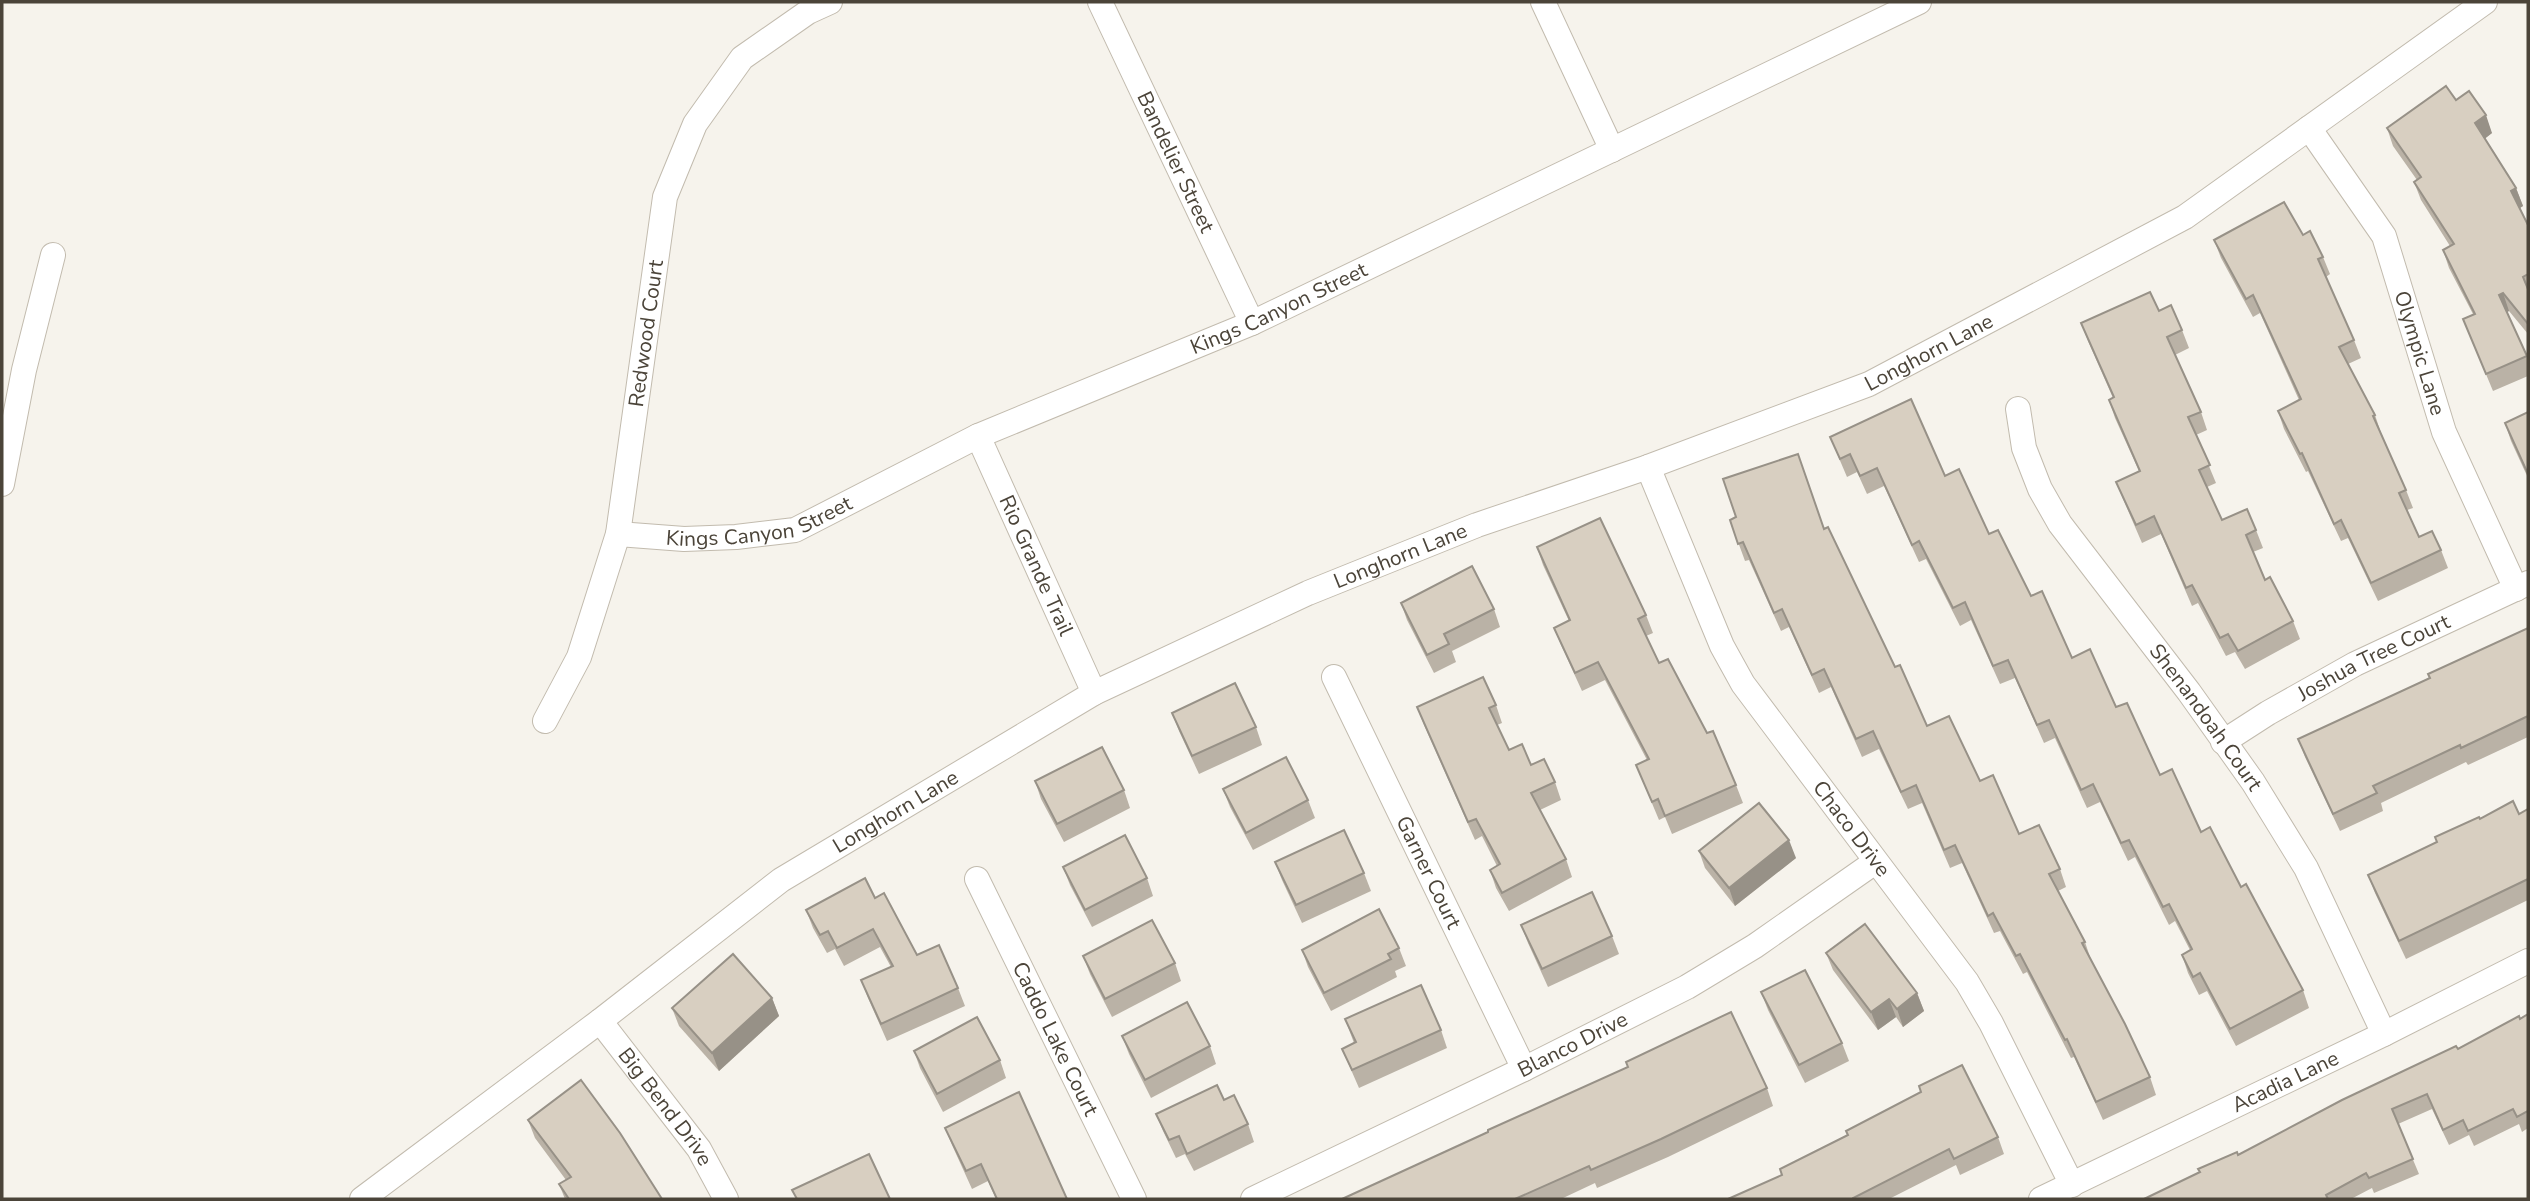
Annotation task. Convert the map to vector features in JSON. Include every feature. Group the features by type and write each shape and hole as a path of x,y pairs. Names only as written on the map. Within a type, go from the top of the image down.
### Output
{"street":[{"name":"Redwood Court","path":"545,720 579,657 618,534 665,197 695,124 742,58 808,12 830,2"},
{"name":"Bandelier Street","path":"1100,2 1252,323"},
{"path":"1543,2 1612,150"},
{"name":"Kings Canyon Street","path":"618,534 684,539 736,537 795,530 978,436 1252,323 1919,2"},
{"name":"Longhorn Lane","path":"362,1199 600,1021 781,880 1094,693 1308,593 1477,525 1648,467 1870,384 2185,217 2485,2"},
{"name":"Olympic Lane","path":"2309,128 2384,236 2444,432 2522,586"},
{"path":"2,484 24,370 53,255"},
{"name":"Shenandoah Court","path":"2018,410 2024,448 2040,489 2060,524 2189,692 2253,782 2306,868 2385,1034"},
{"name":"Rio Grande Trail","path":"978,436 1094,693"},
{"name":"Chaco Drive","path":"1648,467 1722,646 1743,684 1968,982 1992,1023 2072,1185"},
{"name":"Joshua Tree Court","path":"2224,742 2268,713 2355,664 2522,586"},
{"name":"Garner Court","path":"1334,677 1524,1069"},
{"name":"Blanco Drive","path":"1253,1199 1524,1069 1718,970 1875,862"},
{"name":"Caddo Lake Court","path":"977,879 1134,1199"},
{"name":"Acadia Lane","path":"2041,1199 2385,1034 2528,961"},
{"name":"Big Bend Drive","path":"600,1021 699,1149 726,1199"}],"building":[{"path":"2446,86 2456,100 2469,91 2486,115 2475,123 2516,188 2511,191 2528,225 2528,274 2523,277 2528,289 2528,324 2503,293 2499,295 2527,356 2486,374 2463,319 2475,314 2443,250 2454,244 2414,182 2421,177 2387,128"},
{"path":"2284,202 2303,235 2310,231 2323,257 2318,259 2354,340 2339,347 2375,415 2373,416 2406,490 2399,493 2419,537 2432,531 2441,550 2371,583 2341,520 2334,524 2302,453 2300,454 2278,411 2301,399 2253,295 2246,299 2214,240"},
{"path":"2150,292 2159,311 2171,305 2182,330 2167,337 2201,412 2188,417 2210,465 2199,470 2222,520 2247,509 2256,530 2246,535 2265,580 2270,577 2293,621 2238,651 2228,634 2220,638 2192,585 2186,588 2154,516 2136,525 2116,482 2140,471 2109,400 2114,397 2081,323"},
{"path":"1911,399 1945,476 1959,469 1989,534 1998,530 2031,596 2042,591 2072,658 2090,649 2116,707 2127,703 2160,775 2172,769 2201,832 2210,827 2241,887 2246,884 2303,990 2230,1029 2200,973 2193,977 2182,955 2192,949 2169,904 2163,907 2129,840 2121,843 2093,784 2081,790 2049,720 2037,725 2008,660 1993,666 1965,602 1953,608 1919,541 1912,545 1877,468 1860,476 1850,454 1840,459 1830,437"},
{"path":"2528,412 2528,474 2505,423"},
{"path":"1798,454 1824,529 1828,527 1895,667 1900,665 1927,726 1949,716 1980,781 1993,775 2019,834 2039,825 2060,869 2049,874 2150,1077 2096,1102 2067,1039 2065,1040 2020,954 2016,956 1993,913 1988,916 1955,845 1944,850 1916,785 1901,792 1873,731 1856,739 1824,669 1812,675 1782,609 1774,613 1743,542 1738,544 1730,520 1736,517 1723,479"},
{"path":"1600,518 1646,615 1638,619 1659,663 1668,659 1707,733 1713,731 1736,785 1665,816 1658,799 1652,802 1636,765 1649,759 1598,662 1575,673 1554,628 1570,620 1537,547"},
{"path":"1472,566 1494,609 1444,634 1449,644 1427,655 1401,603"},
{"path":"2528,628 2528,716 2373,786 2377,793 2333,814 2298,739 2430,678 2428,674"},
{"path":"1483,677 1496,705 1489,708 1509,750 1522,744 1531,765 1544,759 1555,782 1531,793 1566,859 1502,893 1490,870 1500,864 1476,819 1468,822 1417,707"},
{"path":"1235,683 1256,727 1192,756 1172,713"},
{"path":"1102,747 1124,790 1057,824 1035,781"},
{"path":"1286,757 1308,800 1246,833 1223,789"},
{"path":"2513,801 2519,814 2528,809 2528,879 2399,941 2368,875 2437,842 2435,837 2479,817 2480,819"},
{"path":"1759,803 1789,840 1729,888 1699,851"},
{"path":"1344,830 1364,873 1296,905 1275,862"},
{"path":"1125,835 1147,878 1085,910 1063,867"},
{"path":"865,878 875,898 884,893 917,955 939,945 958,988 881,1024 861,980 893,966 873,929 837,948 828,931 820,935 806,910"},
{"path":"1592,892 1612,936 1542,969 1521,925"},
{"path":"1379,909 1399,948 1388,954 1391,959 1324,993 1302,950"},
{"path":"1152,920 1175,963 1105,999 1083,956"},
{"path":"1865,924 1917,993 1897,1009 1889,999 1871,1012 1826,953"},
{"path":"733,954 772,998 712,1053 672,1008"},
{"path":"1805,970 1842,1043 1799,1065 1761,992"},
{"path":"1421,985 1441,1030 1352,1070 1342,1049 1356,1042 1345,1019"},
{"path":"1187,1002 1210,1046 1145,1080 1122,1036"},
{"path":"1731,1012 1767,1088 1661,1139 1591,1170 1589,1166 1515,1199 1342,1199 1628,1067 1626,1062"},
{"path":"2528,1014 2528,1111 2517,1117 2513,1109 2468,1131 2463,1120 2443,1130 2427,1094 2392,1109 2413,1159 2369,1178 2366,1173 2326,1195 2328,1199 2144,1199 2200,1172 2198,1169 2237,1152 2238,1155 2342,1100 2456,1046 2458,1049 2519,1016 2520,1019"},
{"path":"977,1017 1000,1060 937,1094 914,1051"},
{"path":"1962,1065 1998,1137 1954,1159 1949,1149 1853,1199 1728,1199 1782,1175 1780,1169 1848,1135 1846,1131 1921,1092 1919,1086"},
{"path":"581,1080 620,1133 662,1199 569,1199 559,1184 571,1177 528,1120"},
{"path":"1217,1085 1224,1100 1234,1095 1248,1124 1187,1154 1179,1136 1169,1140 1156,1114"},
{"path":"1019,1092 1067,1199 997,1199 981,1164 966,1171 945,1128"},
{"path":"869,1154 890,1199 797,1199 792,1190"}]}
